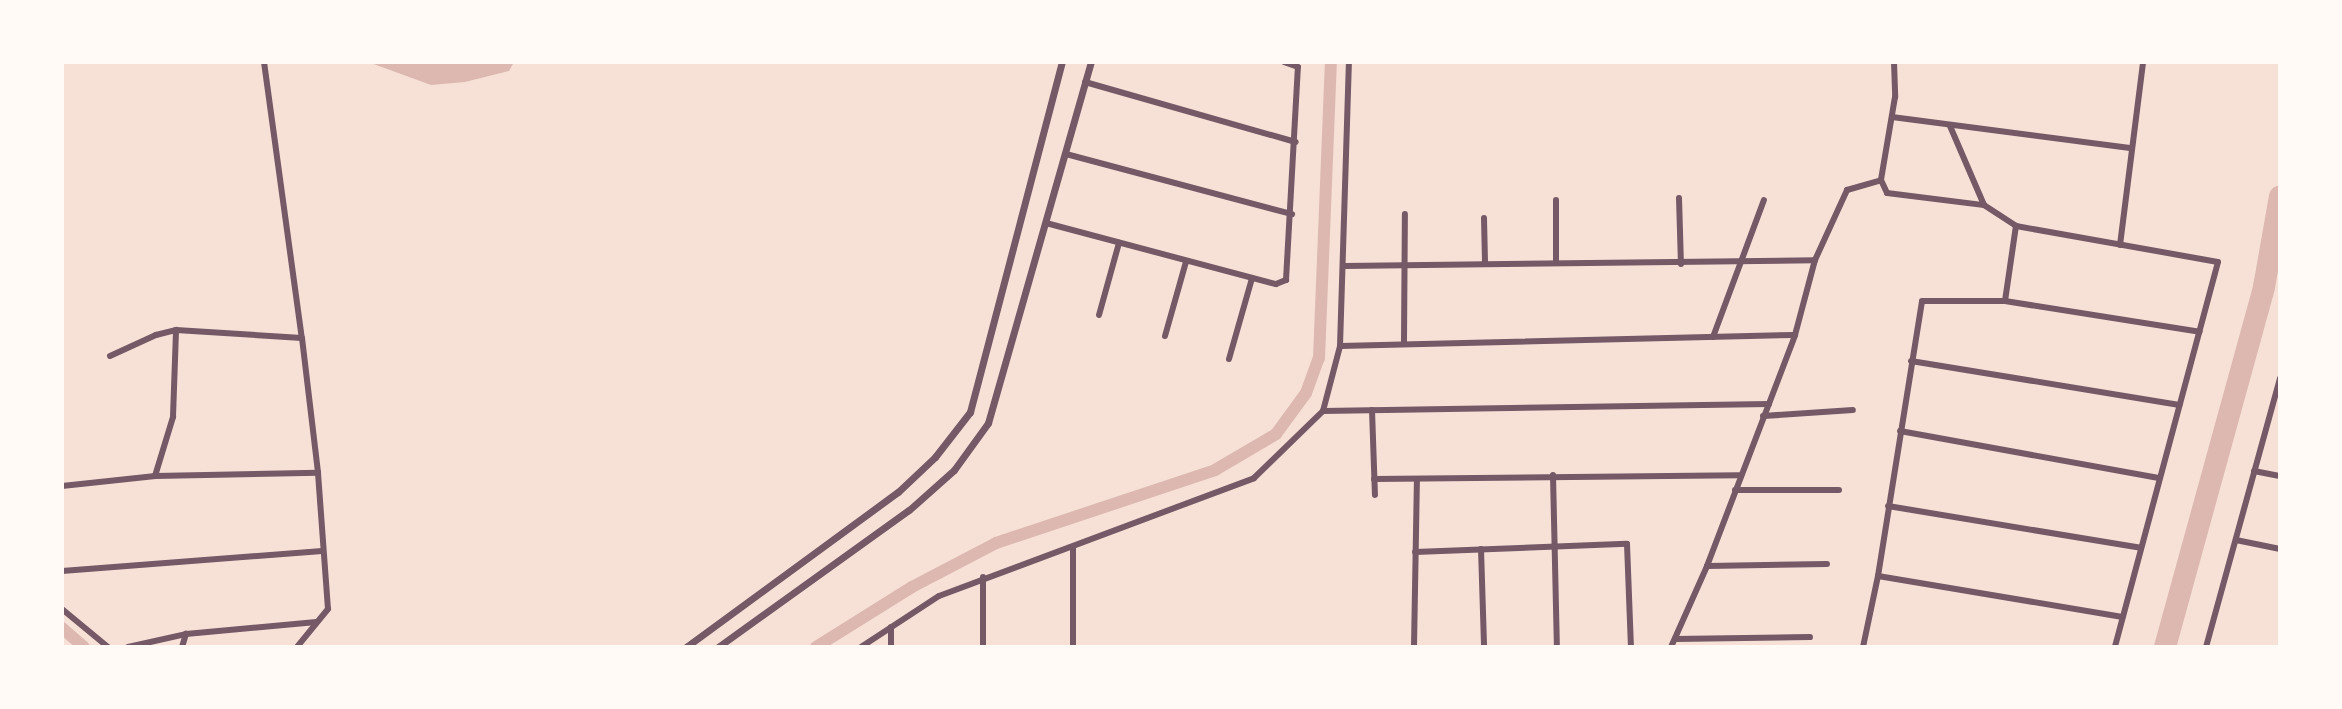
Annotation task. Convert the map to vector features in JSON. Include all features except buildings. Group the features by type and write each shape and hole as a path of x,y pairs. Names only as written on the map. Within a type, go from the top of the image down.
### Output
{"street":[{"path":"264,62 318,473 328,609 297,647"},
{"path":"686,647 898,492 935,457 970,412 1062,62"},
{"path":"718,647 909,510 954,470 988,423 1091,62"},
{"path":"1046,223 1276,284 1286,280 1298,67 1284,62"},
{"path":"861,647 939,596 983,577 1073,548 1254,478 1323,411 1340,346 1349,62"},
{"path":"1894,62 1892,117 1881,180 1887,193 1984,205 2016,226 2218,262 2115,647"},
{"path":"2120,245 2143,62"},
{"path":"1085,82 1296,142"},
{"path":"1892,117 2132,148"},
{"path":"1950,126 1984,205"},
{"path":"1066,154 1292,214"},
{"path":"1671,647 1707,566 1739,475 1795,335 1815,260 1847,190 1881,180"},
{"path":"1679,198 1681,264"},
{"path":"1556,200 1556,262"},
{"path":"1713,337 1764,200"},
{"path":"1404,342 1405,214"},
{"path":"1484,218 1485,262"},
{"path":"2005,301 2016,226"},
{"path":"1099,315 1119,243"},
{"path":"1344,266 1815,260"},
{"path":"1165,336 1186,262"},
{"path":"1229,359 1252,278"},
{"path":"1863,647 1878,576 1922,301 2005,301 2200,332"},
{"path":"110,356 156,335 176,330 302,338"},
{"path":"155,476 173,417 176,330"},
{"path":"1340,346 1404,342 1795,335"},
{"path":"1911,361 2179,405"},
{"path":"2206,647 2254,471 2277,402 2280,378"},
{"path":"1323,411 1769,404"},
{"path":"1372,410 1375,495"},
{"path":"1763,416 1853,410"},
{"path":"1900,431 2159,478"},
{"path":"2254,471 2280,476"},
{"path":"62,486 155,476 318,473"},
{"path":"1553,475 1557,647"},
{"path":"1374,479 1739,475"},
{"path":"1414,647 1417,480"},
{"path":"1735,490 1839,490"},
{"path":"1888,506 2141,548"},
{"path":"2236,540 2280,549"},
{"path":"1415,552 1556,544 1627,544 1631,647"},
{"path":"1073,548 1073,647"},
{"path":"1481,549 1484,647"},
{"path":"62,571 322,551"},
{"path":"1707,566 1827,564"},
{"path":"1878,576 2123,617"},
{"path":"983,577 983,647"},
{"path":"62,609 108,647"},
{"path":"128,647 186,634 316,622"},
{"path":"891,626 891,647"},
{"path":"182,647 186,634"},
{"path":"1675,639 1810,637"}],"shaded area":[{"path":"368,62 514,62 509,71 465,82 431,85"}],"waterway":[{"path":"816,647 912,587 996,543 1215,470 1276,434 1306,393 1319,358 1331,62"},
{"path":"2165,647 2264,287 2280,196"},
{"path":"62,628 84,647"}]}
